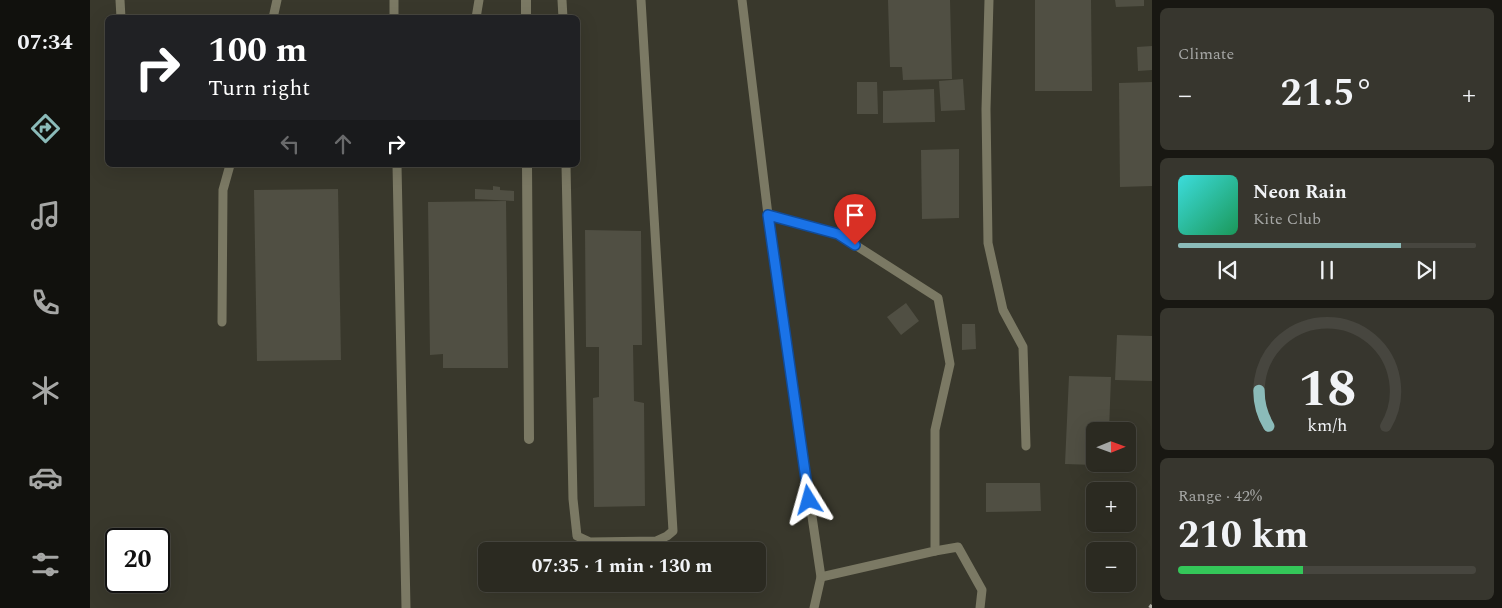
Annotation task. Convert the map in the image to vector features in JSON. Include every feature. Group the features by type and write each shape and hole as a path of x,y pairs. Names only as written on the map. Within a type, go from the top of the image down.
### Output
{"street":[{"path":"526,0 526,15"},
{"path":"527,167 529,439"}],"lane":[{"path":"120,0 121,15"},
{"path":"274,15 277,0"},
{"path":"394,0 394,15"},
{"path":"476,15 479,0"},
{"path":"562,0 563,15"},
{"path":"566,167 573,499 577,536 590,542 656,541 673,531 641,0"},
{"path":"742,0 768,215 821,578 814,608"},
{"path":"989,0 986,109 988,243 1003,310 1022,347 1026,446"},
{"path":"222,322 223,190 229,167"},
{"path":"397,167 406,608"},
{"path":"768,215 838,234 938,298 950,364 935,430 935,551"},
{"path":"821,578 958,547 982,590 980,608"}],"building":[{"path":"888,0 950,0 952,79 903,80 902,67 890,67"},
{"path":"1035,0 1091,0 1092,91 1035,91"},
{"path":"1115,0 1144,0 1144,6 1116,7"},
{"path":"1152,46 1152,70 1138,71 1137,47"},
{"path":"963,79 965,110 941,111 939,81"},
{"path":"857,82 877,82 878,114 857,114"},
{"path":"1152,82 1152,186 1120,187 1119,83"},
{"path":"934,89 935,122 883,123 883,91"},
{"path":"959,149 959,218 922,219 921,150"},
{"path":"493,186 500,187 500,190 514,191 514,201 475,199 475,189 493,190"},
{"path":"338,189 341,360 257,361 254,190"},
{"path":"506,201 508,368 443,368 443,354 430,355 428,202"},
{"path":"585,230 641,231 642,345 633,345 634,401 644,403 645,506 594,507 593,398 599,397 599,347 586,347"},
{"path":"906,303 919,321 901,335 887,317"},
{"path":"962,324 975,324 976,349 962,350"},
{"path":"1117,335 1152,336 1152,381 1115,380"},
{"path":"1069,376 1111,377 1109,422 1086,422 1086,465 1065,464"},
{"path":"986,483 1040,483 1041,511 986,512"}],"route":[{"path":"809,500 768,215 838,234 855,245"}]}
